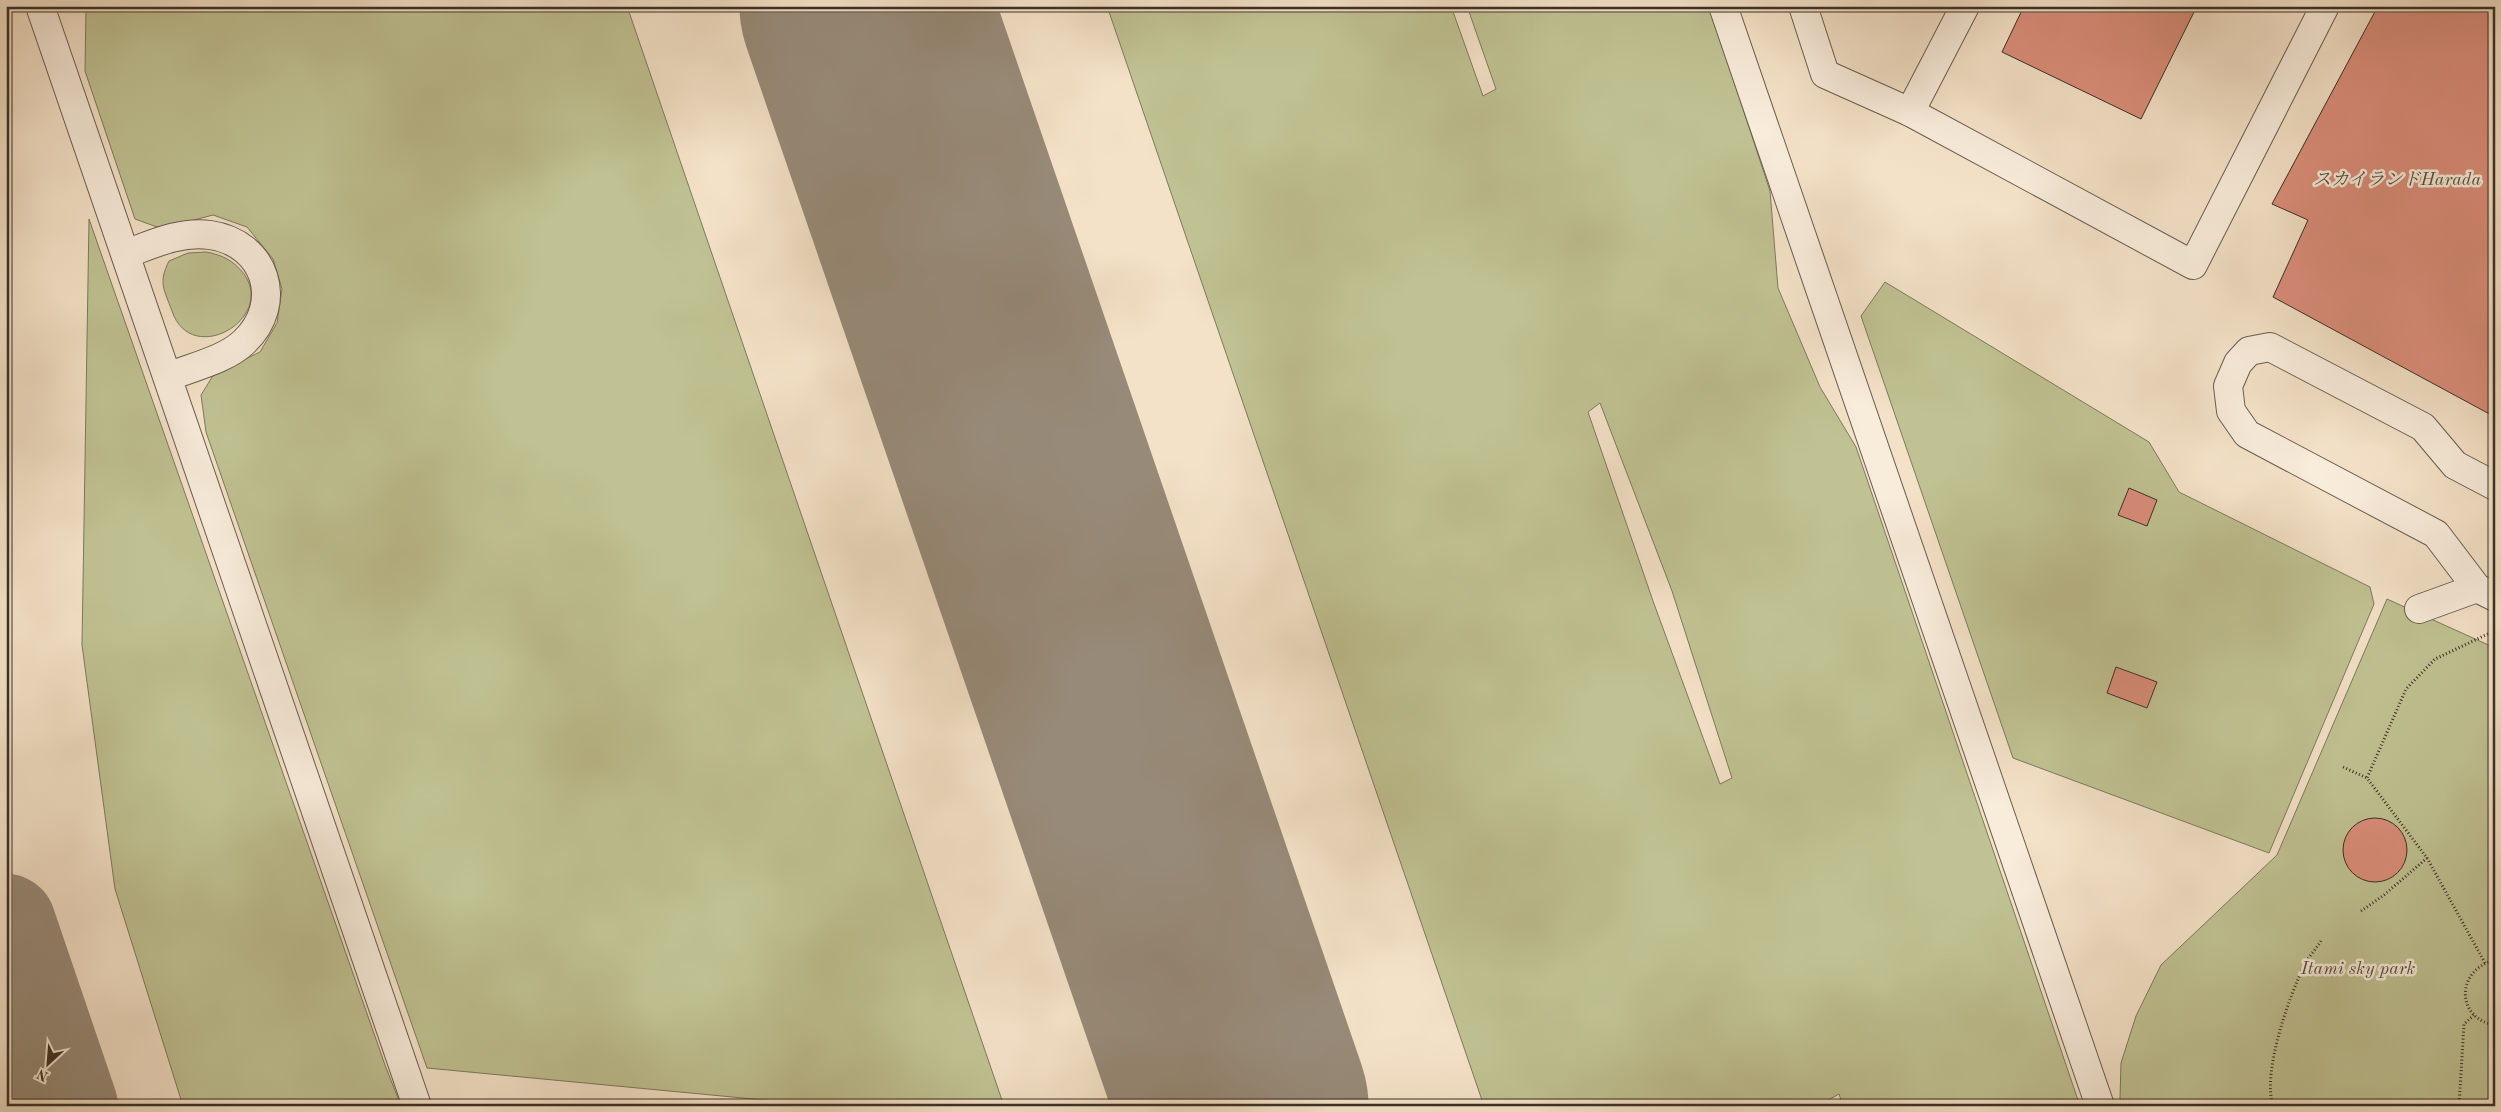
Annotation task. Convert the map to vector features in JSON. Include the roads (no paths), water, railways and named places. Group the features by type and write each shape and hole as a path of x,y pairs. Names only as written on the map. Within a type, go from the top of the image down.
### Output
{"street":[{"path":"40,6 417,1106"},
{"path":"1723,6 2100,1106"},
{"path":"1803,6 1825,74 1910,112 2193,265 2325,6"},
{"path":"1910,112 1965,6"},
{"path":"126,254 183,235 208,235 229,239 246,250 258,265 266,284 266,306 257,327 242,343 218,357 168,377"},
{"path":"2419,609 2486,592 2436,534 2247,434 2231,411 2228,386 2238,363 2249,351 2270,347 2423,427 2455,465 2495,486"}],"park label":[{"name":"スカイランドHarada","path":"2397,179"},
{"name":"Itami sky park","path":"2358,968"}]}
